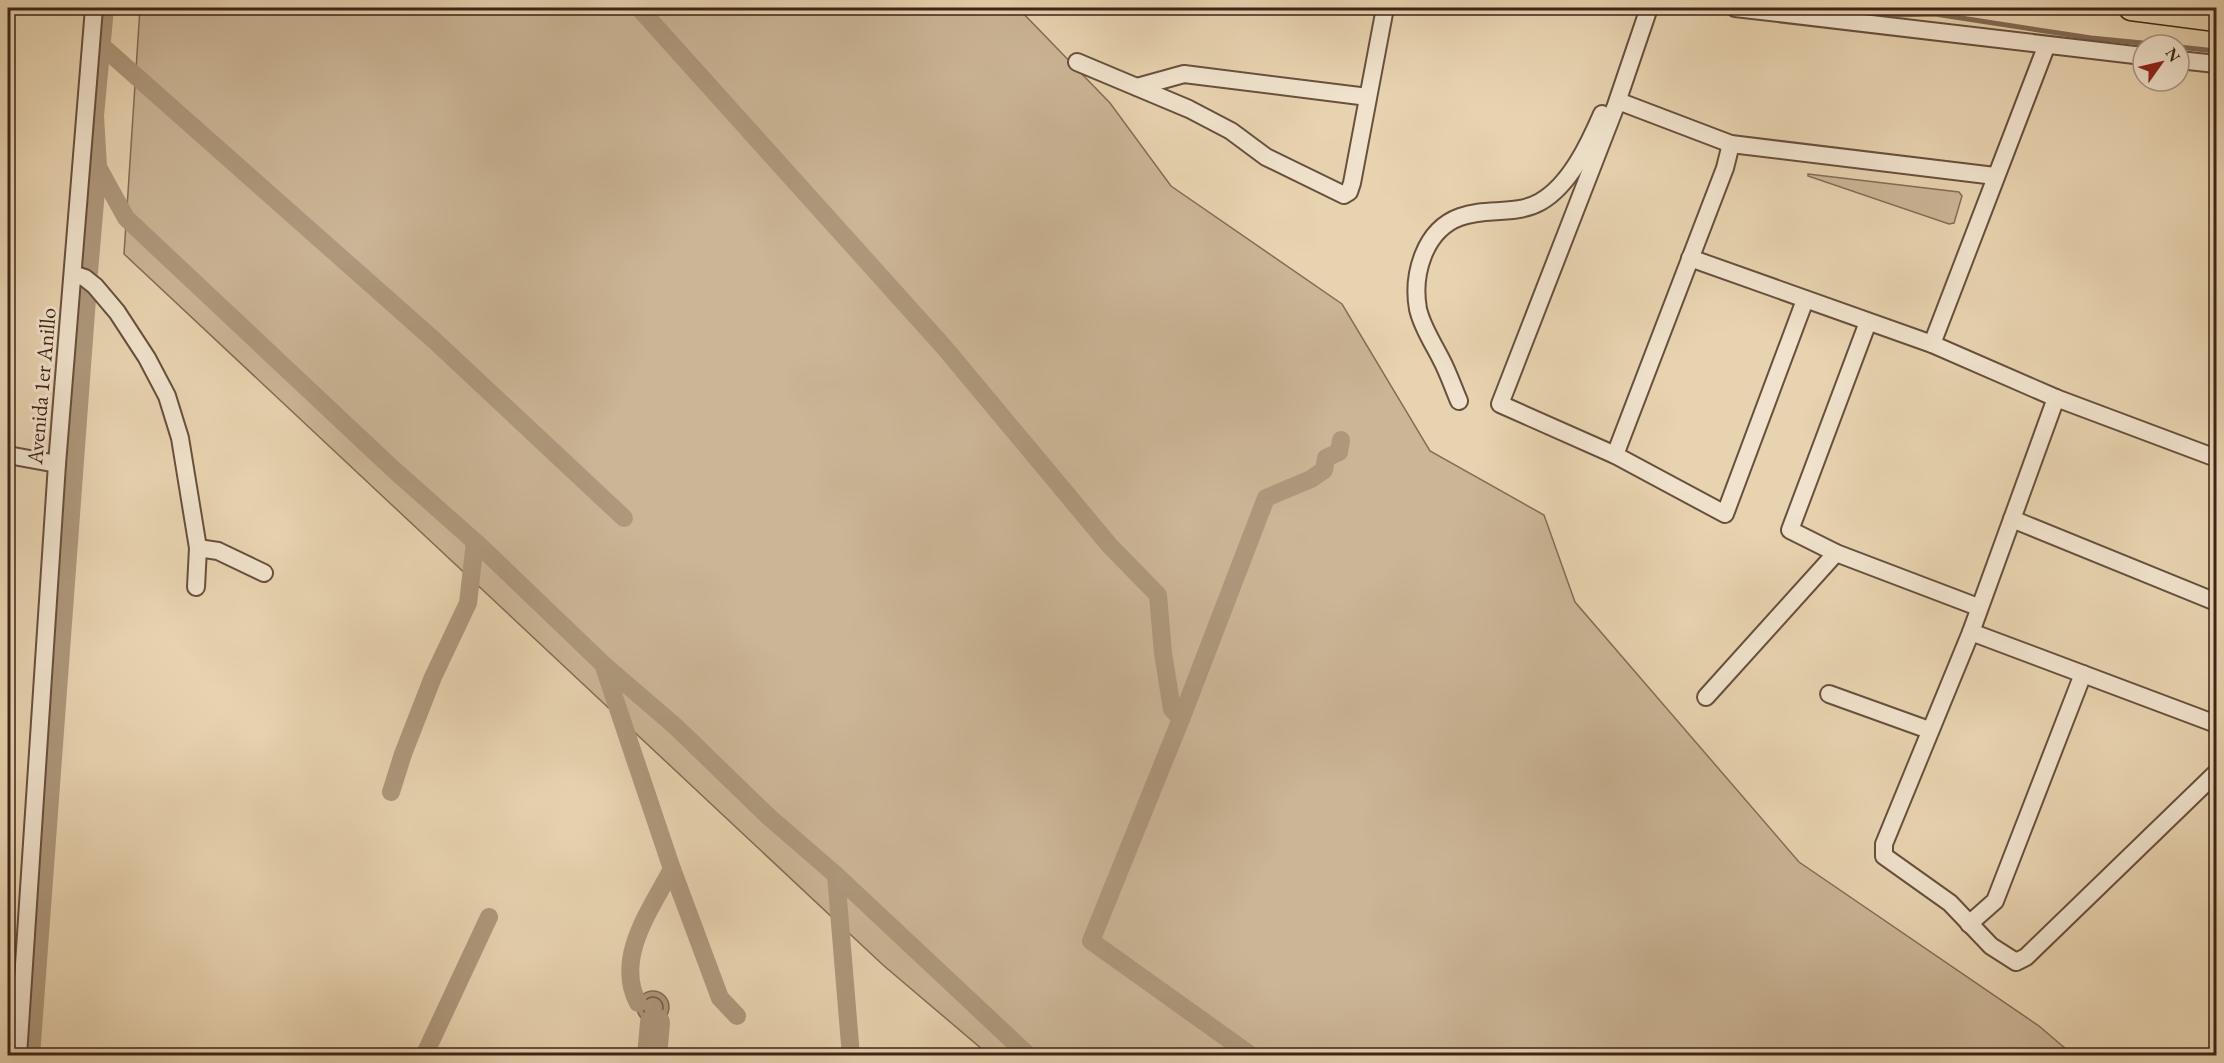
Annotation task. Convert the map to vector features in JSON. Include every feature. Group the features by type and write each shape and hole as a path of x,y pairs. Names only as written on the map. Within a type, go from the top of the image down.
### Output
{"highway":[{"path":"2131,8 2217,19"}],"street":[{"name":"Avenida 1er Anillo","path":"18,1056 57,464 94,8"},
{"path":"1077,62 1189,109 1232,132 1266,158 1344,195 1349,192 1352,183 1385,8"},
{"path":"1649,8 1616,105 1500,404 1615,455 1725,514 1805,300"},
{"path":"1735,8 2046,47 2131,55"},
{"path":"1932,344 2046,47"},
{"path":"2191,61 2217,64"},
{"path":"1137,87 1184,74 1368,97"},
{"path":"1459,401 1442,360 1428,336 1418,309 1417,276 1428,244 1444,226 1460,216 1522,210 1542,202 1578,161 1604,110 1609,107 1616,105 1731,144 1995,176"},
{"path":"1615,455 1725,168 1731,144"},
{"path":"1690,258 1932,344 2056,398 2217,458"},
{"path":"73,274 85,278 95,286 117,312 147,358 167,396 180,438 198,548 196,587"},
{"path":"1868,322 1790,530 1836,553 1978,607"},
{"path":"2056,398 1978,607 1971,632 1884,843 1884,856 1950,903 1991,946 2016,962 2026,957 2217,773"},
{"path":"8,455 57,464"},
{"path":"2012,519 2217,602"},
{"path":"198,548 218,551 264,573"},
{"path":"1706,698 1836,553"},
{"path":"1971,632 2217,724"},
{"path":"1970,924 1995,901 2083,674"},
{"path":"1829,694 1929,730"}],"shaded area":[{"path":"140,8 1018,8 1110,103 1171,186 1342,304 1430,451 1544,515 1575,602 1799,862 2039,1026 2073,1055 989,1055 883,965 124,254"},
{"path":"1808,174 1959,192 1962,196 1954,223 1949,224 1808,176"}],"water":[{"path":"653,991 664,996 669,1007 664,1018 653,1023 642,1018 637,1007 642,996"}],"waterway":[{"path":"105,8 95,116 98,167 126,218 393,469 481,547 603,664 672,869 646,917 633,951 630,969 632,986 638,1003"},
{"path":"639,8 944,347 1110,546 1158,595 1163,653 1172,709 1181,719"},
{"path":"1858,8 1891,15 1935,14 2131,42"},
{"path":"102,46 435,341 624,518"},
{"path":"2191,48 2216,51"},
{"path":"89,272 98,167"},
{"path":"31,1056 88,285"},
{"path":"1252,1056 1091,941 1181,719 1266,498 1311,479 1324,470 1326,458 1339,452 1341,440"},
{"path":"391,792 433,677 468,603 475,542"},
{"path":"604,665 675,726 769,817 836,875 1029,1056"},
{"path":"672,869 720,998 737,1016"},
{"path":"836,875 851,1056"},
{"path":"424,1056 489,917"},
{"path":"652,1056 655,1023"}]}
